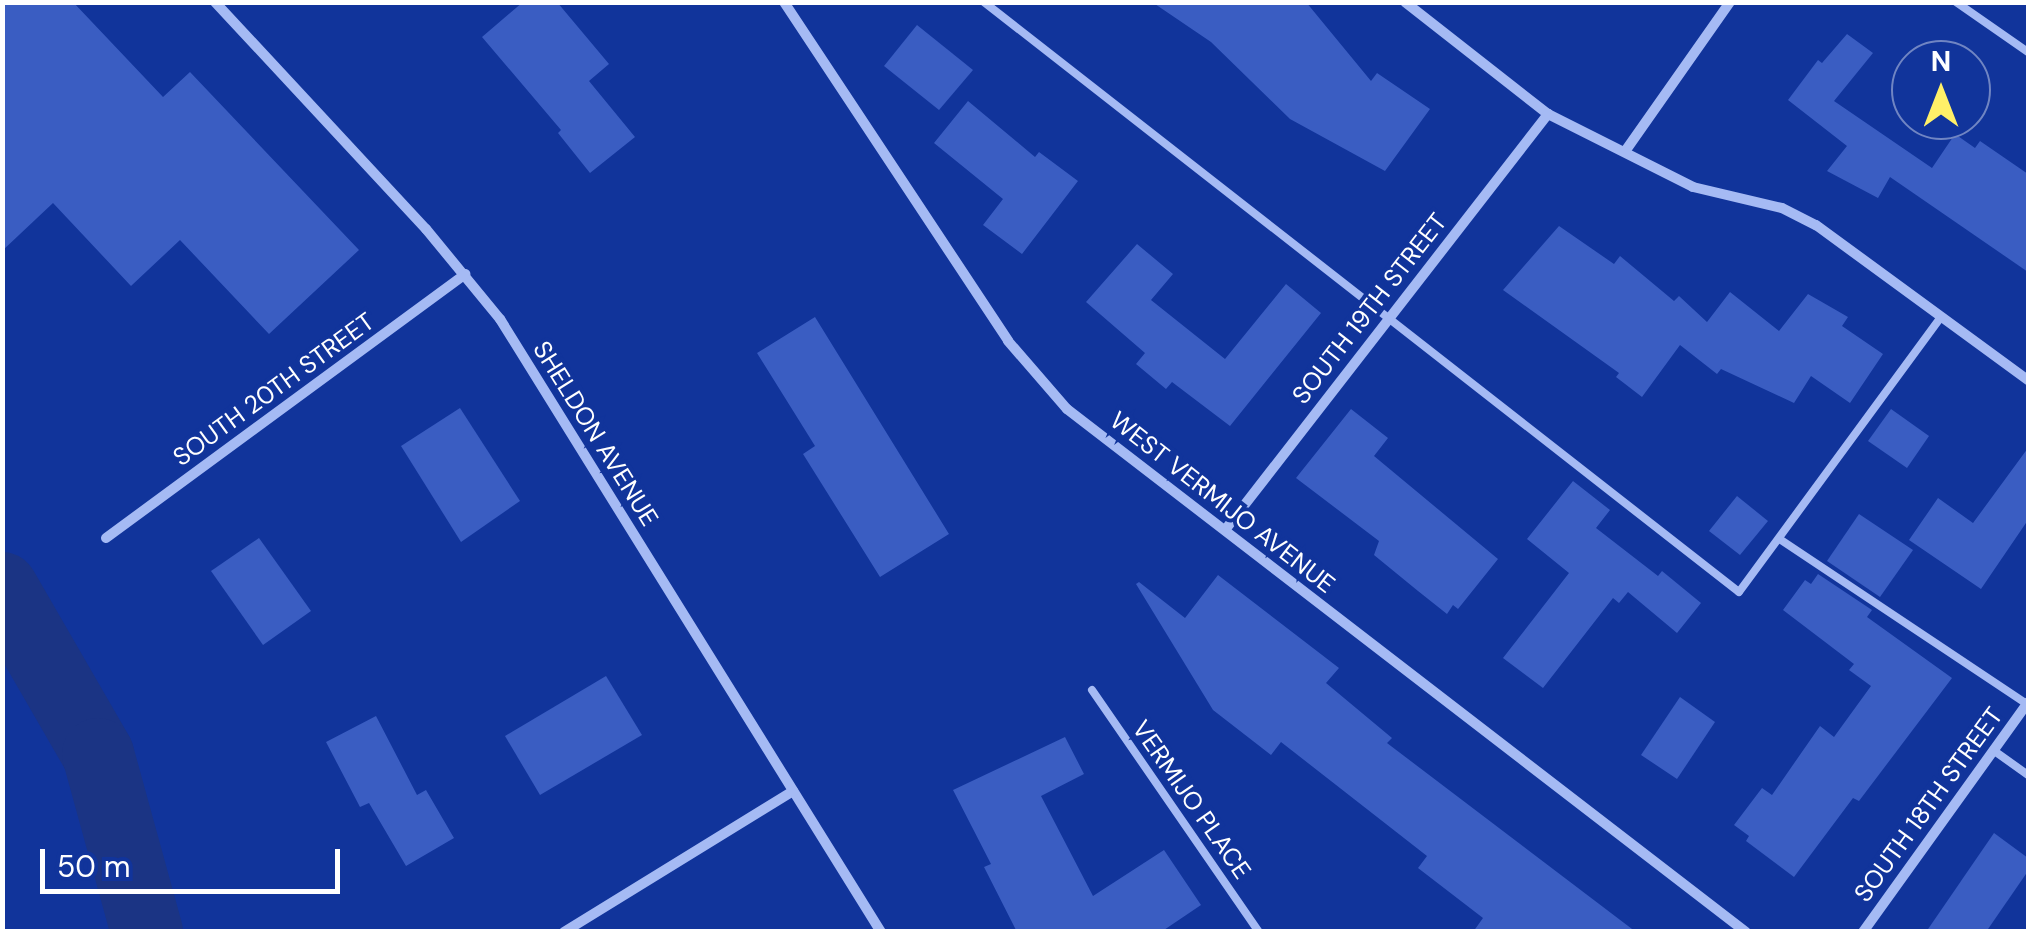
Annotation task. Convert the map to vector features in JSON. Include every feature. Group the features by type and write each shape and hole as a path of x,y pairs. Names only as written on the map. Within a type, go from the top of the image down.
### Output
{"street":[{"name":"SHELDON AVENUE","path":"216,2 465,274 500,320 881,932"},
{"name":"WEST VERMIJO AVENUE","path":"784,2 1008,342 1067,408 1746,932"},
{"path":"1404,2 1548,114 1693,187 1782,208 1816,225 2028,380"},
{"path":"1626,150 1730,2"},
{"name":"SOUTH 19TH STREET","path":"1225,530 1548,114"},
{"name":"SOUTH 20TH STREET","path":"106,538 465,274"},
{"name":"SOUTH 18TH STREET","path":"1862,932 2028,703"},
{"path":"564,932 792,791"}],"lane":[{"path":"984,2 1740,592 1941,317"},
{"path":"1956,2 2028,52"},
{"path":"1780,540 2028,703"},
{"name":"VERMIJO PLACE","path":"1092,690 1259,932"},
{"path":"1993,750 2028,775"}],"building":[{"path":"2,2 73,2 163,97 190,72 359,250 269,334 180,240 131,286 53,203 2,251"},
{"path":"523,2 557,2 609,64 589,81 635,137 590,173 558,133 561,130 482,37"},
{"path":"1152,2 1306,2 1371,81 1377,73 1430,109 1385,171 1290,119 1211,42"},
{"path":"917,25 973,70 939,110 884,66"},
{"path":"1847,34 1873,53 1834,101 1932,168 1951,140 1964,140 1975,148 1980,141 2028,174 2028,272 1890,177 1878,198 1827,171 1847,146 1788,100 1818,60 1822,63"},
{"path":"968,101 1035,157 1039,152 1078,181 1022,254 983,225 1003,199 934,143"},
{"path":"1559,226 1614,264 1620,256 1674,301 1679,296 1707,322 1730,292 1779,331 1808,294 1848,317 1842,326 1883,354 1850,403 1811,376 1794,403 1721,369 1717,374 1680,345 1642,397 1616,377 1619,373 1503,290"},
{"path":"1137,244 1173,274 1151,300 1225,359 1286,284 1321,313 1230,426 1172,382 1166,389 1136,364 1145,353 1086,302"},
{"path":"815,317 949,534 880,577 803,454 815,446 757,353"},
{"path":"460,408 520,501 461,542 401,446"},
{"path":"1351,409 1388,438 1374,456 1498,559 1458,609 1453,605 1447,614 1418,591 1374,555 1379,541 1296,478"},
{"path":"1891,409 1929,436 1907,468 1868,441"},
{"path":"2028,448 2028,520 1981,589 1909,540 1938,498 1973,523"},
{"path":"1573,481 1610,510 1596,528 1658,576 1662,571 1701,603 1677,633 1628,592 1619,603 1613,598 1543,688 1503,658 1569,573 1527,539"},
{"path":"1737,496 1768,521 1740,555 1709,531"},
{"path":"1859,514 1913,550 1880,597 1827,561"},
{"path":"259,538 311,611 263,645 211,571"},
{"path":"1818,574 1872,610 1867,617 1952,678 1859,801 1853,798 1794,877 1746,841 1749,836 1734,825 1762,788 1772,795 1820,726 1834,737 1871,686 1849,670 1854,664 1783,610 1805,580 1811,584"},
{"path":"1218,575 1339,668 1326,683 1392,738 1387,743 1636,932 1473,932 1483,918 1418,868 1427,856 1281,742 1271,755 1213,710 1136,584 1139,582 1185,618"},
{"path":"606,676 642,735 540,795 505,736"},
{"path":"1680,697 1715,722 1677,779 1641,755"},
{"path":"376,716 417,795 426,790 454,838 406,866 369,803 360,807 326,742"},
{"path":"1065,737 1084,774 1041,796 1093,896 1164,850 1201,905 1161,932 1017,932 984,867 991,864 953,790"},
{"path":"1994,833 2028,858 2028,871 1986,932 1926,932"}],"waterway":[{"path":"2,588 98,754 147,932"}]}
